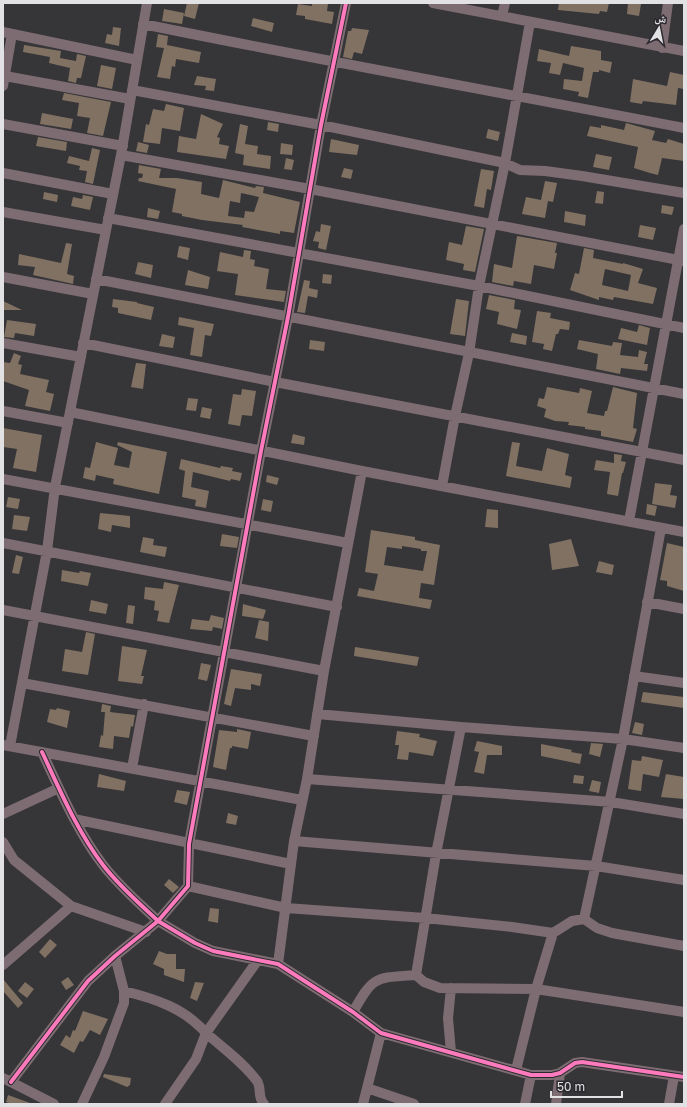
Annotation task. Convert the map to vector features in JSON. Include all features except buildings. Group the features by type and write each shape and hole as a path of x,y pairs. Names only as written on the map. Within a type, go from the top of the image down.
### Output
{"street":[{"path":"147,3 122,151 55,487 47,550 22,683 7,745 302,800"},
{"path":"54,1104 7,1080 88,981 158,922 188,886 189,844 212,716 226,652 261,451 288,317 321,125 346,3"},
{"path":"434,3 662,48 684,51"},
{"path":"502,16 505,3"},
{"path":"662,48 668,3"},
{"path":"442,486 469,352 479,286 505,163 530,22"},
{"path":"143,24 334,63 517,95 684,128"},
{"path":"137,60 8,33 4,81 131,94 321,125 505,163 520,170 544,171 582,176 684,193"},
{"path":"3,124 122,151 681,261"},
{"path":"3,173 113,194"},
{"path":"3,212 106,230"},
{"path":"108,218 479,286 684,328"},
{"path":"629,521 666,325 681,261 684,229"},
{"path":"3,277 93,294"},
{"path":"96,279 684,394"},
{"path":"3,343 81,357"},
{"path":"83,343 276,382 684,460"},
{"path":"3,411 68,423"},
{"path":"70,412 362,471 684,532"},
{"path":"278,964 294,842 307,778 324,671 362,471"},
{"path":"3,479 55,487 348,543"},
{"path":"584,919 611,802 661,528"},
{"path":"3,543 47,550 337,607"},
{"path":"647,602 684,609"},
{"path":"3,610 324,671"},
{"path":"634,676 684,683"},
{"path":"22,683 212,716 314,736"},
{"path":"132,768 144,704"},
{"path":"318,714 461,727 623,739 684,748"},
{"path":"416,975 436,854 461,727"},
{"path":"42,752 74,819 102,864 116,882 158,922 195,944 214,951 278,964 353,1012 381,1033 532,1075 552,1076 560,1073 575,1063 582,1062 679,1076 670,1104"},
{"path":"307,778 611,802 684,814"},
{"path":"3,814 59,788"},
{"path":"74,819 291,864"},
{"path":"3,842 7,850 20,865 71,906 146,932"},
{"path":"294,842 596,866 684,880"},
{"path":"188,886 286,908 425,918 512,927 553,934"},
{"path":"3,965 71,906"},
{"path":"516,1070 536,989 553,934 572,921 584,919 597,928 612,933 684,946"},
{"path":"82,1104 122,1014 124,990 116,956"},
{"path":"165,1104 196,1059 206,1033 258,960"},
{"path":"353,1012 367,988 373,982 388,977 416,975 424,982 432,986 451,988 536,989 684,1012"},
{"path":"451,988 448,1018 451,1052"},
{"path":"124,990 169,1004 196,1022 206,1033 240,1062 257,1081 259,1084 260,1100 264,1104"},
{"path":"363,1104 381,1033"},
{"path":"556,1104 560,1073"},
{"path":"526,1104 532,1075"},
{"path":"367,1088 414,1104"}],"cycle path":[{"path":"42,752 70,810 94,852 116,880 158,921 188,886 189,844 261,451 288,317 321,125 346,3"},
{"path":"11,1082 88,981 115,956 158,921 195,943 213,951 278,964 353,1012 381,1033 531,1075 552,1075 560,1073 575,1063 582,1062 684,1077"}]}
